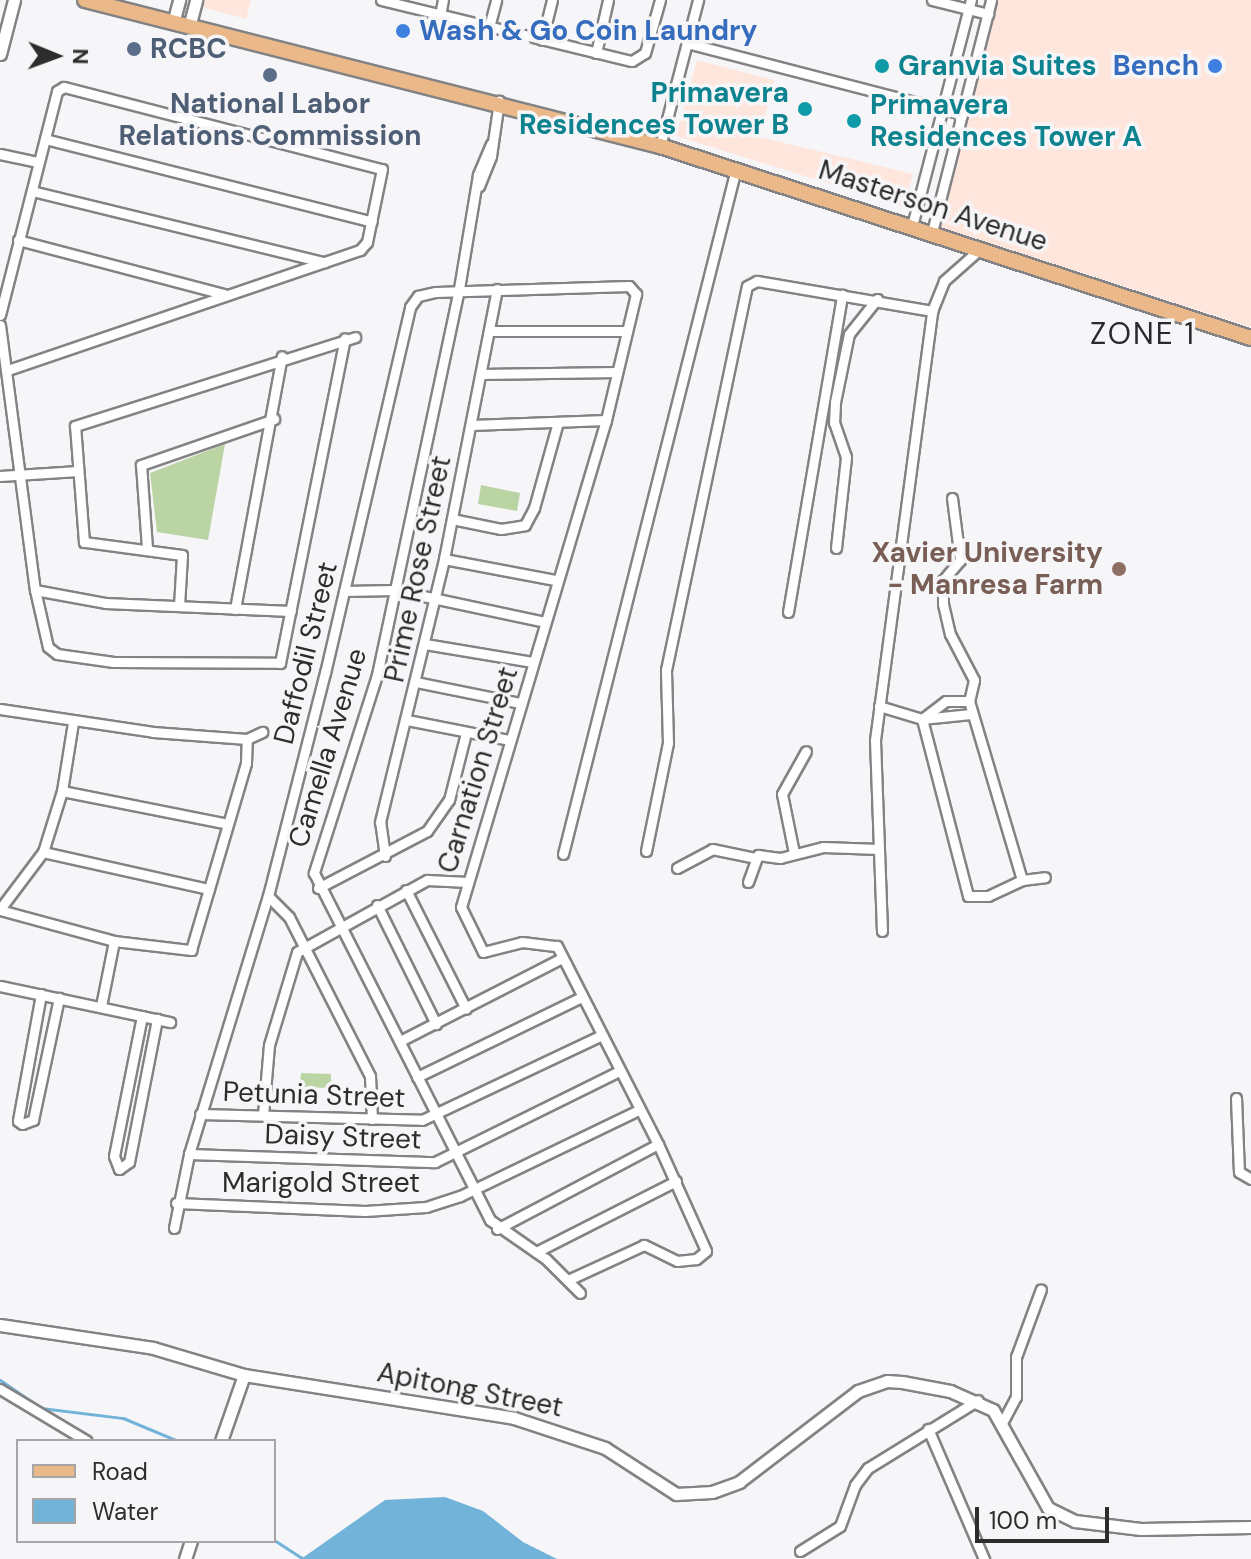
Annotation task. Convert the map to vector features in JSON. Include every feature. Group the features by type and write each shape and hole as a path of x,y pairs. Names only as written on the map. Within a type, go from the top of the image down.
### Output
{"main road":[{"name":"Masterson Avenue","path":"85,0 499,101 660,146 1251,338"}],"street":[{"path":"0,54 14,0"},
{"path":"173,23 179,0"},
{"path":"189,27 196,0"},
{"path":"440,15 443,0"},
{"path":"489,27 496,0"},
{"path":"542,40 552,0"},
{"path":"596,53 608,0"},
{"path":"388,1 596,53 640,59 660,0"},
{"path":"660,146 698,0"},
{"path":"932,0 970,5 988,14"},
{"path":"932,232 991,0"},
{"path":"912,226 970,5"},
{"path":"687,43 962,114"},
{"path":"0,315 57,91 64,87 363,160 382,169 372,222 360,250 7,370"},
{"name":"Camella Avenue","path":"499,101 491,144 483,154 459,289 377,675 314,865 318,888 400,1041 473,1190 497,1229 536,1252 580,1293"},
{"path":"45,139 372,222"},
{"path":"0,154 38,162"},
{"path":"563,854 736,169"},
{"path":"32,191 326,263"},
{"path":"18,240 225,294"},
{"path":"882,931 879,706 932,311 944,281 981,249"},
{"path":"646,851 668,743 665,676 747,286 757,281 877,299 932,311"},
{"name":"Daffodil Street","path":"174,1228 176,1203 200,1114 268,896 410,307 423,294 459,289 634,288"},
{"name":"Carnation Street","path":"562,958 548,942 480,951 461,907 555,580 606,420 634,288"},
{"name":"Prime Rose Street","path":"385,856 380,822 444,559 497,289"},
{"path":"788,612 842,295"},
{"path":"836,548 846,457 834,423 835,402 849,334 877,299"},
{"path":"0,325 35,590 52,651 113,662 279,664 350,338 282,356 77,424 84,542 182,555 179,606"},
{"path":"489,331 627,331"},
{"path":"235,609 274,419 282,356"},
{"path":"481,374 617,372"},
{"path":"147,548 139,468 274,419"},
{"path":"471,425 606,420"},
{"path":"452,519 511,530 525,525 534,508 558,422"},
{"path":"0,476 78,471"},
{"path":"952,498 960,560 943,580 943,604 952,638 962,650 974,680 969,701 971,714 1022,880"},
{"path":"444,559 555,580"},
{"path":"35,590 105,603 291,611"},
{"path":"344,591 395,590 545,622"},
{"path":"425,644 533,662"},
{"path":"416,682 520,703"},
{"path":"922,719 946,701 969,701"},
{"path":"879,706 922,719 971,714"},
{"path":"0,709 73,722 247,739 262,732"},
{"path":"922,719 966,894 988,896 1022,880 1045,877"},
{"path":"407,720 509,740"},
{"path":"73,722 62,791 43,852 0,910 114,941 191,950 246,763 247,739"},
{"path":"318,888 418,838 441,815 466,733"},
{"path":"794,853 782,794 806,751"},
{"path":"62,791 228,824"},
{"path":"677,868 712,849 756,858 823,847 879,849"},
{"path":"43,852 209,889"},
{"path":"748,882 756,858"},
{"path":"263,1115 274,1025 295,959 305,945 432,878 468,882"},
{"path":"406,890 466,1009"},
{"path":"268,896 284,909 305,945 370,1076 372,1119"},
{"path":"377,905 436,1024"},
{"path":"101,1006 114,941"},
{"path":"400,1041 562,958 637,1111 658,1144 706,1251 696,1259 677,1261 644,1245 568,1280"},
{"path":"0,986 170,1022"},
{"path":"41,994 18,1121 22,1124 33,1120 59,998"},
{"path":"417,1077 582,997"},
{"path":"142,1016 114,1156 119,1169 129,1162 157,1019"},
{"name":"Petunia Street","path":"200,1114 416,1121 436,1115 600,1036"},
{"name":"Daisy Street","path":"189,1154 416,1165 455,1154 619,1071"},
{"path":"1236,1098 1239,1172 1251,1179"},
{"name":"Marigold Street","path":"176,1203 406,1209 444,1203 637,1111"},
{"path":"497,1229 658,1144"},
{"path":"536,1252 676,1181"},
{"path":"1002,1423 1016,1397 1016,1357 1041,1289"},
{"name":"Apitong Street","path":"0,1325 153,1348 244,1375 514,1418 605,1448 676,1494 712,1492 739,1482 870,1384 902,1382 978,1400"},
{"path":"222,1439 244,1375"},
{"path":"0,1389 84,1439"},
{"path":"800,1551 840,1526 863,1472 978,1400 1002,1423 1048,1508 1075,1521 1141,1529 1251,1527"},
{"path":"928,1429 984,1559"}],"shaded area":[{"path":"204,0 251,0 246,19 202,7"},
{"path":"998,0 1251,0 1251,327 937,226"},
{"path":"697,60 774,80 760,137 913,174 904,207 676,136"}],"green space":[{"path":"225,444 208,540 157,532 150,473"},
{"path":"481,485 520,493 517,511 478,504"},
{"path":"301,1073 331,1074 331,1088 300,1087"}],"water":[{"path":"445,1497 483,1511 523,1542 557,1559 301,1559 385,1500"}],"waterway":[{"path":"0,1380 41,1408 123,1418 173,1439"},
{"path":"276,1541 303,1559"}],"place":[{"name":"Wash & Go Coin Laundry","path":"403,31"},
{"name":"RCBC","path":"134,49"},
{"name":"Granvia Suites","path":"882,66"},
{"name":"Bench","path":"1215,66"},
{"name":"National Labor Relations Commission","path":"270,75"},
{"name":"Primavera Residences Tower B","path":"805,109"},
{"name":"Primavera Residences Tower A","path":"854,121"},
{"name":"Xavier University - Manresa Farm","path":"1119,569"}],"district":[{"name":"ZONE 1","path":"1143,334"}]}
